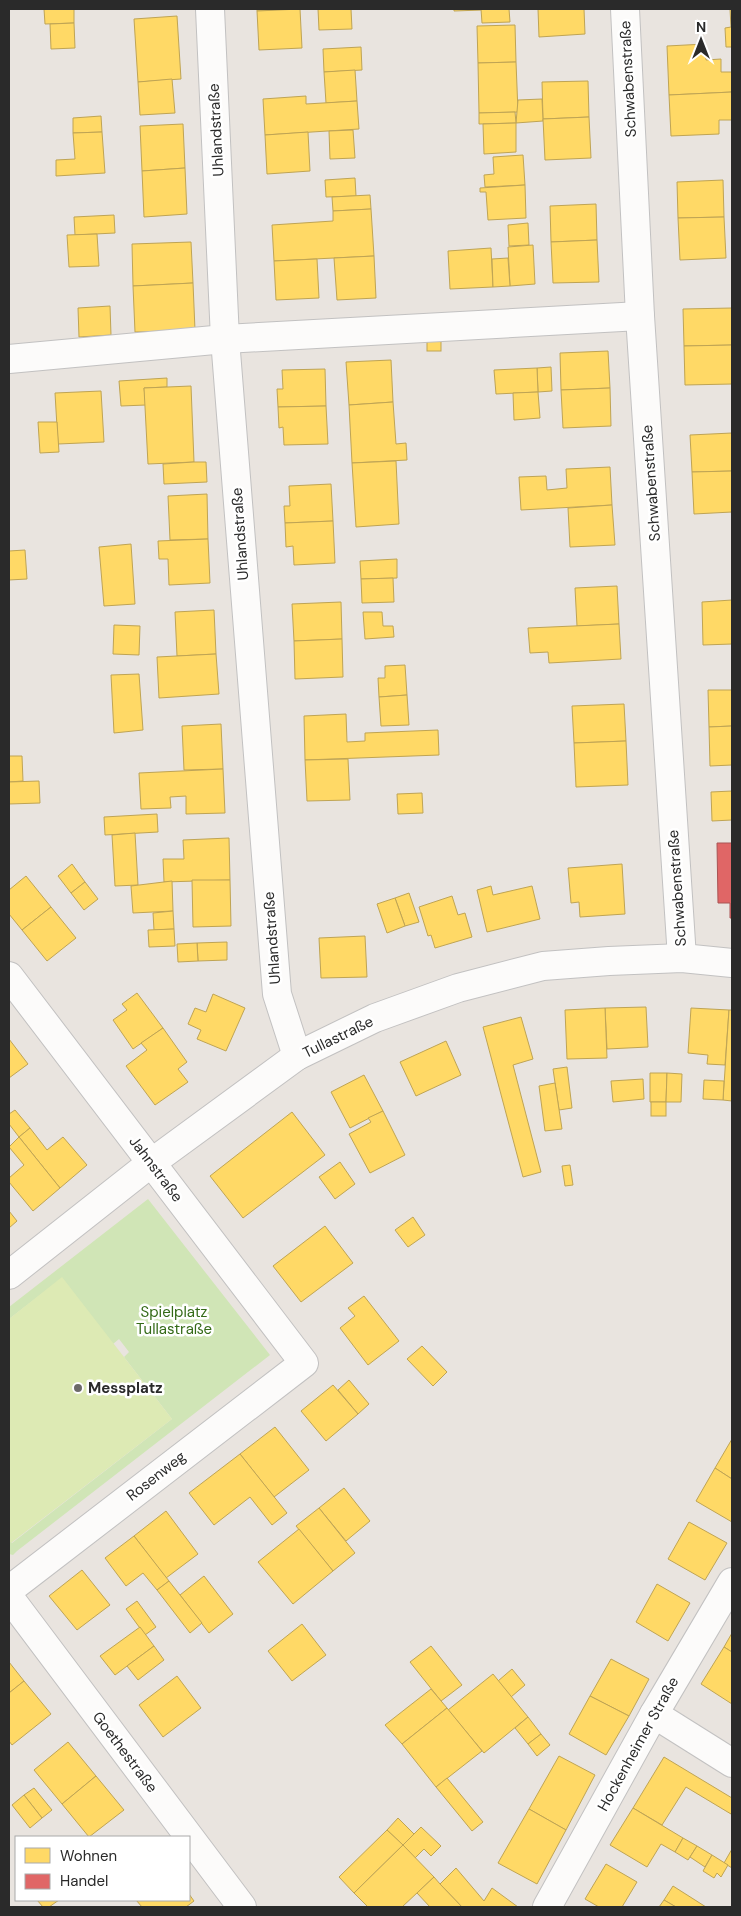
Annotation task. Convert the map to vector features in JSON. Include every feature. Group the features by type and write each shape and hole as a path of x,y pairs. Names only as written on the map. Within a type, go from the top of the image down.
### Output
{"street":[{"name":"Uhlandstraße","path":"210,9 225,339 276,994 297,1056"},
{"name":"Schwabenstraße","path":"625,9 640,316 682,958"},
{"path":"9,359 225,339 640,316"},
{"name":"Tullastraße","path":"9,1275 152,1163 297,1056 375,1018 458,988 534,969 609,961 682,958 732,963"},
{"name":"Jahnstraße","path":"9,976 304,1363"},
{"name":"Rosenweg","path":"9,1590 304,1363"},
{"name":"Hockenheimer Straße","path":"547,1907 654,1714 732,1582"},
{"name":"Goethestraße","path":"9,1597 189,1836"},
{"path":"654,1714 732,1763"},
{"name":"Goethestraße","path":"190,1838 242,1907"}],"green space":[{"name":"Spielplatz Tullastraße","path":"148,1199 270,1355 13,1555 9,1554 9,1540 12,1543 172,1419 124,1357 129,1352 119,1339 113,1344 62,1278 9,1319 9,1307"},
{"name":"Messplatz","path":"62,1277 172,1419 11,1543 9,1540 9,1319"}],"building: Wohnen":[{"path":"44,9 74,9 74,23 45,24"},
{"path":"257,9 300,9 257,11"},
{"path":"300,9 302,48 259,50 257,11"},
{"path":"318,9 351,9 352,29 319,30"},
{"path":"454,9 481,9 482,10 454,11"},
{"path":"481,9 509,9 510,22 482,23"},
{"path":"538,9 584,9 585,34 539,37"},
{"path":"730,9 732,9 732,27 731,27"},
{"path":"177,16 181,79 138,82 134,19"},
{"path":"74,23 75,48 51,49 50,24"},
{"path":"515,25 516,62 478,63 477,26"},
{"path":"732,27 732,47 726,47 725,28"},
{"path":"705,44 706,60 721,59 721,72 732,72 732,92 669,95 667,46"},
{"path":"361,47 362,70 324,72 323,49"},
{"path":"516,62 518,112 479,113 478,63"},
{"path":"355,70 357,101 326,103 324,72"},
{"path":"172,79 175,113 140,115 138,82"},
{"path":"588,81 589,117 543,119 542,82"},
{"path":"732,92 732,120 719,120 719,134 671,136 669,95"},
{"path":"306,96 306,104 357,101 359,129 265,135 263,99"},
{"path":"542,99 543,121 516,123 518,100"},
{"path":"515,112 516,123 479,124 479,113"},
{"path":"101,116 102,132 73,133 73,118"},
{"path":"589,117 591,158 545,160 543,119"},
{"path":"516,123 516,152 484,154 483,124"},
{"path":"183,124 185,168 142,171 140,126"},
{"path":"353,130 355,158 330,159 329,131"},
{"path":"102,132 105,173 56,176 56,160 75,159 73,133"},
{"path":"308,132 310,171 267,174 265,135"},
{"path":"523,155 525,185 485,187 484,175 494,174 493,157"},
{"path":"185,168 187,214 144,217 142,171"},
{"path":"355,178 356,196 326,197 325,180"},
{"path":"723,180 724,217 678,218 677,182"},
{"path":"525,185 526,218 488,220 486,192 480,192 480,188"},
{"path":"370,195 371,209 333,211 332,197"},
{"path":"596,204 597,240 551,242 550,206"},
{"path":"371,209 374,256 274,261 272,225 333,221 333,211"},
{"path":"114,215 115,233 75,235 74,217"},
{"path":"724,217 726,258 680,260 678,218"},
{"path":"528,223 529,245 509,246 508,225"},
{"path":"97,234 99,266 69,267 67,235"},
{"path":"597,240 599,282 553,283 551,242"},
{"path":"191,242 193,283 133,286 132,244"},
{"path":"533,245 535,284 510,286 508,247"},
{"path":"491,248 493,287 450,289 448,251"},
{"path":"374,256 376,298 337,300 334,258"},
{"path":"508,258 510,286 493,287 492,259"},
{"path":"317,259 319,298 276,300 274,261"},
{"path":"193,283 195,330 135,332 133,286"},
{"path":"110,306 111,335 79,337 78,308"},
{"path":"732,308 732,345 684,346 683,309"},
{"path":"427,341 441,341 441,351 427,351"},
{"path":"732,345 732,384 685,385 684,346"},
{"path":"608,351 610,388 561,390 560,353"},
{"path":"391,360 393,402 349,405 346,362"},
{"path":"551,367 552,391 538,392 537,368"},
{"path":"537,368 538,392 496,394 494,370"},
{"path":"325,369 326,406 278,407 277,389 283,389 282,370"},
{"path":"167,378 167,387 144,388 146,405 121,406 119,381"},
{"path":"191,386 194,462 148,464 144,388"},
{"path":"610,388 611,426 563,428 561,390"},
{"path":"101,391 104,442 58,444 55,393"},
{"path":"538,392 540,418 514,420 513,393"},
{"path":"393,402 396,444 406,443 407,460 352,463 349,405"},
{"path":"326,406 328,444 284,445 283,427 279,428 278,407"},
{"path":"38,422 57,422 59,452 40,453"},
{"path":"732,433 732,471 692,472 690,435"},
{"path":"396,461 399,524 356,527 352,463"},
{"path":"206,462 207,482 164,484 163,464"},
{"path":"610,467 612,505 521,510 519,477 546,476 547,490 567,488 566,469"},
{"path":"732,471 732,512 694,514 692,472"},
{"path":"331,484 333,521 285,523 284,506 290,506 289,486"},
{"path":"207,494 208,539 170,540 168,496"},
{"path":"612,505 615,545 570,547 568,508"},
{"path":"333,521 335,563 294,565 293,546 286,547 285,523"},
{"path":"208,539 210,583 169,585 168,559 159,559 158,541"},
{"path":"131,544 135,604 104,606 99,547"},
{"path":"25,550 27,579 9,580 9,551"},
{"path":"397,559 397,578 361,579 360,561"},
{"path":"393,578 394,602 362,603 361,579"},
{"path":"617,586 619,624 577,626 575,588"},
{"path":"732,600 732,644 703,645 702,602"},
{"path":"341,602 342,639 294,641 292,604"},
{"path":"214,610 216,654 177,656 175,612"},
{"path":"363,612 382,612 383,626 393,626 394,637 365,639"},
{"path":"619,624 621,659 549,663 548,652 530,653 528,628"},
{"path":"114,625 140,626 139,655 113,654"},
{"path":"342,639 343,677 295,679 294,641"},
{"path":"216,654 219,694 159,698 157,657"},
{"path":"405,665 407,695 379,697 378,678 385,678 385,666"},
{"path":"139,674 143,730 114,733 111,675"},
{"path":"708,690 732,690 732,726 709,727"},
{"path":"407,695 409,725 381,726 379,697"},
{"path":"624,704 626,741 574,743 572,706"},
{"path":"346,714 347,742 365,741 365,733 438,730 439,755 305,760 304,716"},
{"path":"221,724 223,769 184,770 182,726"},
{"path":"732,726 732,765 710,766 709,727"},
{"path":"626,741 628,785 576,787 574,743"},
{"path":"9,756 22,756 23,781 9,782"},
{"path":"348,759 350,800 307,801 305,760"},
{"path":"223,769 225,813 186,814 186,796 170,797 171,808 141,809 139,773"},
{"path":"39,781 40,803 9,804 9,782"},
{"path":"732,791 732,820 712,821 711,792"},
{"path":"422,793 423,813 398,814 397,794"},
{"path":"157,814 158,832 105,835 104,817"},
{"path":"135,833 138,885 115,886 112,835"},
{"path":"229,838 230,880 164,882 163,859 184,859 183,840"},
{"path":"72,864 85,882 71,893 58,876"},
{"path":"622,864 625,914 580,917 579,902 571,903 568,868"},
{"path":"26,876 51,907 22,930 9,914 9,890"},
{"path":"192,880 230,880 231,926 193,927"},
{"path":"172,881 173,911 133,913 131,886"},
{"path":"85,882 98,899 84,910 71,893"},
{"path":"491,886 493,895 532,886 540,919 487,932 477,890"},
{"path":"409,893 419,922 405,926 395,898"},
{"path":"452,896 458,915 465,913 472,937 435,948 431,935 428,936 419,907"},
{"path":"395,898 405,926 387,933 377,904"},
{"path":"51,907 76,938 47,961 22,930"},
{"path":"173,911 174,929 154,930 153,913"},
{"path":"174,929 175,946 149,947 148,930"},
{"path":"365,936 367,977 321,978 319,938"},
{"path":"227,942 227,960 198,961 197,943"},
{"path":"197,943 198,961 178,962 177,944"},
{"path":"137,993 163,1028 133,1049 113,1020 127,1010 122,1004"},
{"path":"213,994 245,1008 226,1051 197,1039 201,1030 188,1024 195,1008 206,1012"},
{"path":"646,1007 648,1047 607,1049 605,1008"},
{"path":"605,1008 607,1058 567,1059 565,1010"},
{"path":"691,1008 729,1010 725,1065 707,1064 708,1055 688,1053"},
{"path":"729,1010 732,1010 732,1101 723,1100"},
{"path":"521,1017 533,1059 513,1065 541,1172 523,1177 483,1027"},
{"path":"163,1028 187,1062 178,1069 188,1082 155,1105 126,1066 147,1050 141,1043"},
{"path":"9,1039 28,1064 9,1078"},
{"path":"446,1041 461,1075 416,1096 400,1062"},
{"path":"567,1067 572,1108 559,1110 553,1069"},
{"path":"650,1073 667,1073 666,1102 650,1102"},
{"path":"667,1073 682,1074 681,1102 666,1102"},
{"path":"364,1075 383,1111 350,1128 331,1092"},
{"path":"643,1079 644,1099 613,1102 611,1081"},
{"path":"704,1080 724,1081 723,1100 703,1099"},
{"path":"555,1083 562,1129 545,1131 539,1086"},
{"path":"651,1102 666,1102 666,1116 651,1116"},
{"path":"15,1110 30,1128 19,1137 9,1124 9,1114"},
{"path":"383,1111 405,1155 370,1173 349,1134 371,1122 368,1118"},
{"path":"292,1112 325,1155 243,1218 210,1176"},
{"path":"30,1128 47,1150 63,1137 87,1165 60,1188 19,1137"},
{"path":"19,1137 60,1188 33,1211 9,1182 9,1178 24,1165 9,1147"},
{"path":"340,1162 355,1184 335,1199 319,1177"},
{"path":"570,1165 573,1185 565,1186 562,1166"},
{"path":"9,1211 17,1221 9,1228"},
{"path":"413,1217 425,1235 408,1247 395,1230"},
{"path":"325,1226 353,1263 301,1302 273,1266"},
{"path":"364,1296 399,1341 368,1365 340,1328 355,1316 348,1308"},
{"path":"422,1346 447,1372 433,1386 407,1359"},
{"path":"349,1380 369,1404 358,1414 338,1390"},
{"path":"333,1385 358,1414 326,1441 301,1411"},
{"path":"275,1427 309,1470 274,1497 240,1454"},
{"path":"732,1439 732,1479 715,1468"},
{"path":"240,1454 287,1513 272,1525 250,1497 214,1525 189,1493"},
{"path":"715,1468 732,1479 732,1522 696,1501"},
{"path":"344,1488 370,1521 346,1541 319,1508"},
{"path":"319,1508 355,1553 333,1571 296,1526"},
{"path":"166,1511 198,1554 166,1578 134,1536"},
{"path":"689,1522 727,1543 705,1580 668,1559"},
{"path":"299,1529 333,1571 293,1604 258,1562"},
{"path":"134,1536 169,1581 157,1590 143,1573 126,1586 105,1558"},
{"path":"82,1570 110,1605 77,1630 49,1596"},
{"path":"204,1576 233,1614 209,1633 180,1595"},
{"path":"169,1581 202,1623 190,1633 157,1590"},
{"path":"657,1584 690,1603 668,1641 636,1622"},
{"path":"137,1601 156,1627 145,1635 126,1609"},
{"path":"302,1624 326,1655 292,1681 268,1651"},
{"path":"140,1627 154,1646 115,1675 100,1656"},
{"path":"732,1633 732,1652 724,1647"},
{"path":"154,1646 164,1660 138,1680 127,1666"},
{"path":"431,1646 462,1685 441,1701 410,1662"},
{"path":"724,1647 732,1652 732,1704 701,1684"},
{"path":"611,1659 649,1679 629,1716 590,1696"},
{"path":"9,1662 24,1681 9,1693"},
{"path":"512,1669 525,1685 511,1697 498,1681"},
{"path":"493,1674 528,1717 484,1753 448,1710"},
{"path":"177,1676 201,1708 163,1737 139,1705"},
{"path":"24,1681 51,1714 12,1745 9,1741 9,1693"},
{"path":"431,1689 447,1708 402,1744 385,1725"},
{"path":"590,1696 629,1716 606,1755 569,1734"},
{"path":"447,1708 482,1751 436,1787 402,1744"},
{"path":"528,1717 541,1734 528,1744 515,1728"},
{"path":"541,1734 550,1745 537,1756 528,1744"},
{"path":"68,1742 96,1776 62,1804 34,1770"},
{"path":"559,1756 595,1775 566,1830 529,1809"},
{"path":"664,1757 732,1798 731,1814 686,1787 662,1825 633,1808"},
{"path":"96,1776 124,1810 88,1836 62,1804"},
{"path":"447,1778 483,1822 472,1831 436,1787"},
{"path":"34,1788 52,1810 42,1818 24,1795"},
{"path":"24,1795 42,1818 30,1828 12,1805"},
{"path":"633,1808 683,1838 675,1852 661,1844 647,1867 610,1845"},
{"path":"529,1809 566,1830 537,1884 498,1863"},
{"path":"398,1818 414,1834 403,1845 387,1830"},
{"path":"421,1827 441,1846 431,1856 424,1849 415,1858 403,1845"},
{"path":"387,1830 403,1845 354,1893 339,1877"},
{"path":"683,1838 697,1846 688,1860 675,1852"},
{"path":"403,1845 434,1877 402,1907 368,1907 354,1893"},
{"path":"697,1846 712,1855 705,1867 690,1857"},
{"path":"732,1849 732,1868 724,1863"},
{"path":"712,1855 728,1865 721,1877 717,1873 714,1878 703,1871"},
{"path":"606,1864 637,1882 622,1907 599,1907 585,1899"},
{"path":"456,1868 484,1901 492,1888 518,1907 462,1907 440,1884"},
{"path":"434,1877 462,1907 430,1907 417,1893"},
{"path":"673,1886 706,1907 676,1907 664,1900"},
{"path":"190,1895 194,1901 186,1907 142,1907 137,1901 190,1901"},
{"path":"664,1900 676,1907 659,1907"},
{"path":"38,1901 58,1901 49,1907 43,1907"}],"building: Handel":[{"path":"717,843 732,843 732,918 730,918 730,903 718,903"}],"place":[{"name":"Messplatz","path":"78,1388"}]}
